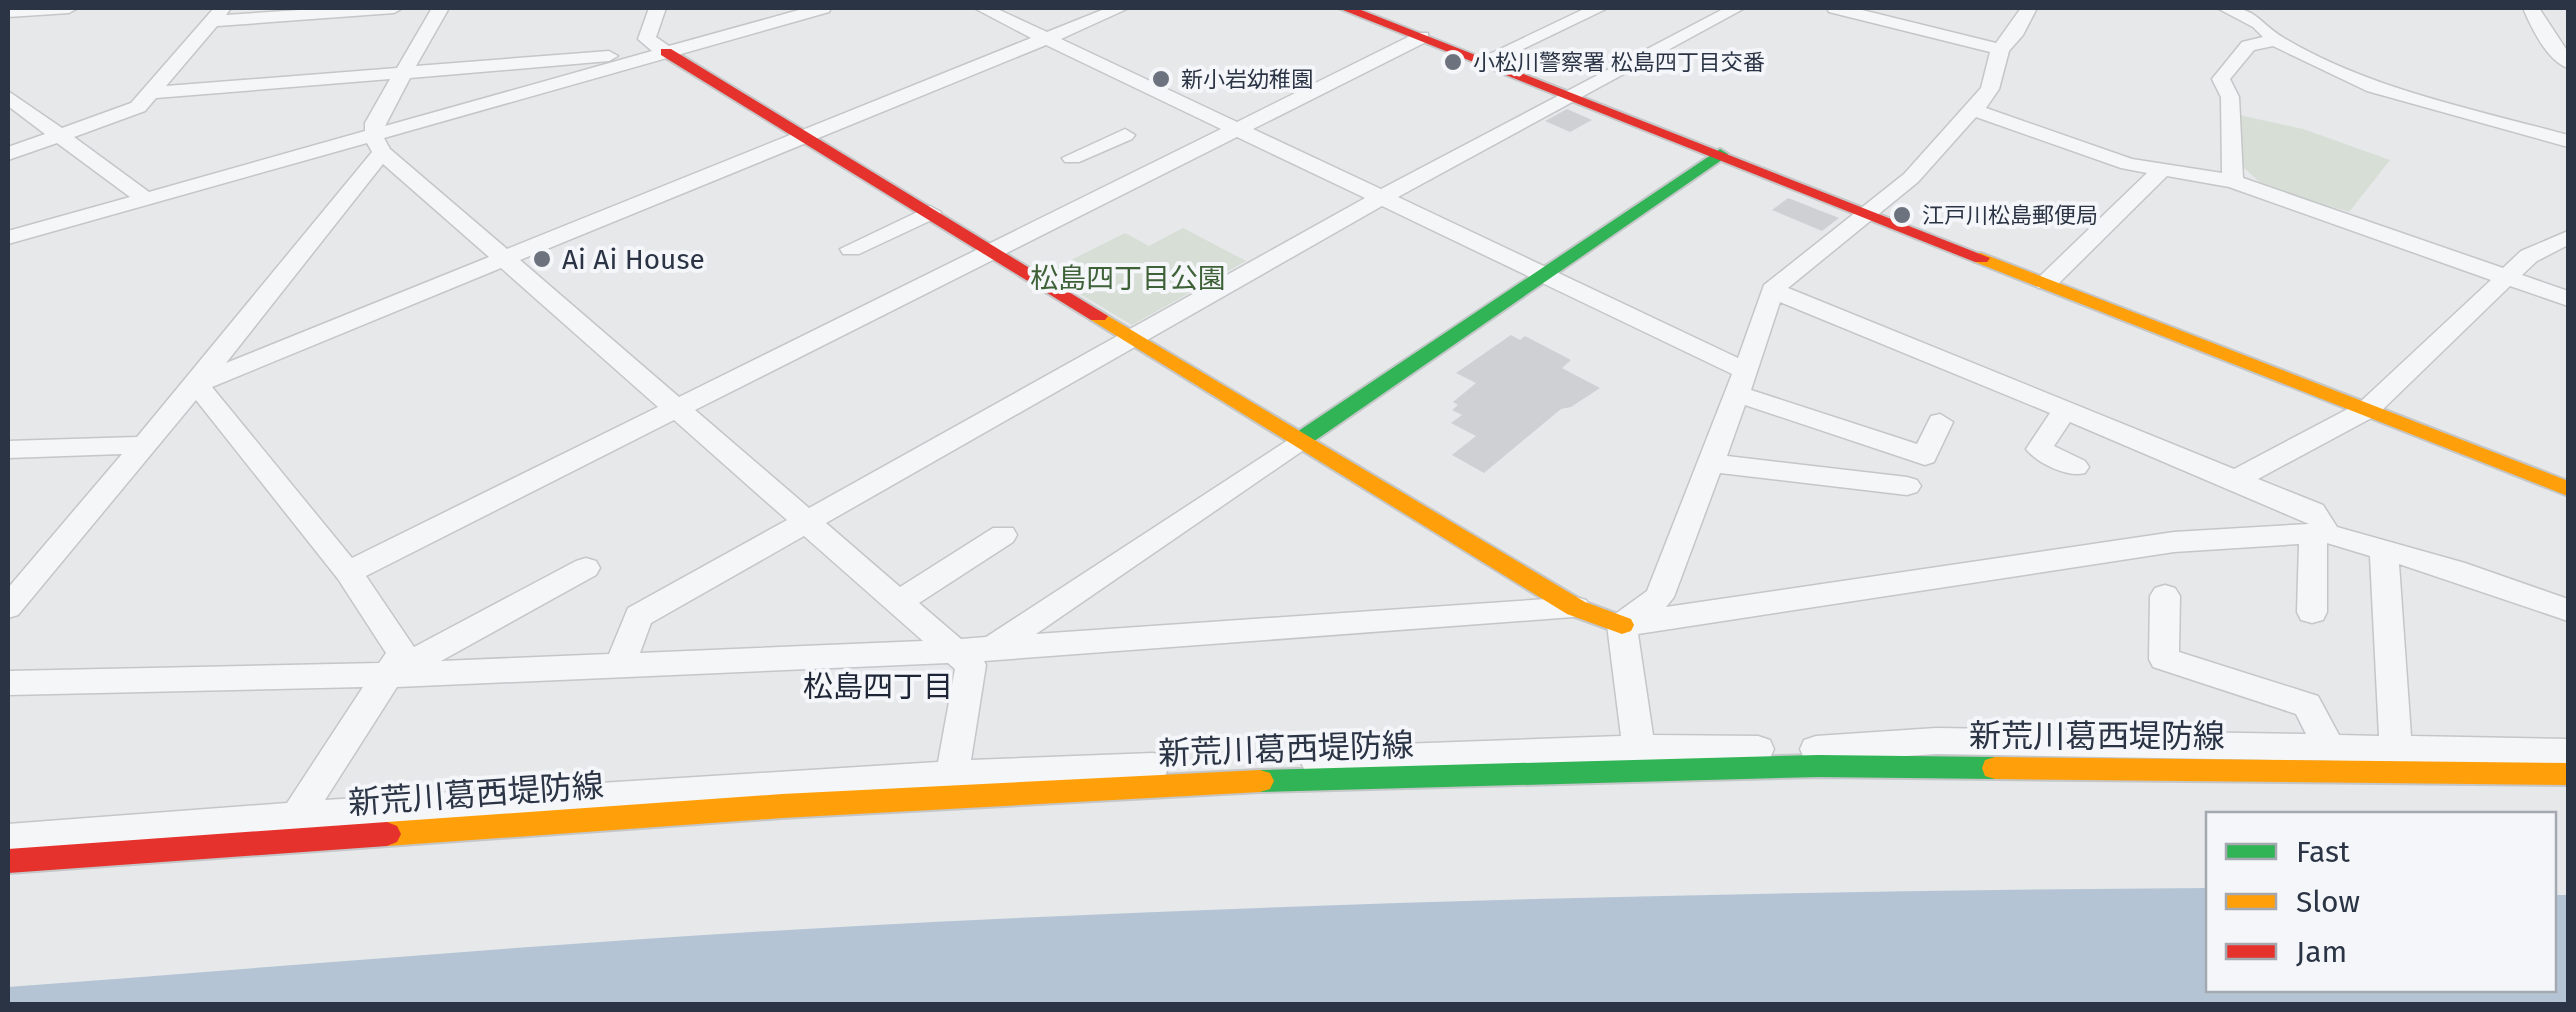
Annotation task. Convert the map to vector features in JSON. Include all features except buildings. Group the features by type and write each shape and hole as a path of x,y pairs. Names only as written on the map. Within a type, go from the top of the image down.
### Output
{"street":[{"path":"8,12 70,8"},
{"path":"8,154 138,107 219,14 394,8"},
{"path":"440,8 375,123 378,144 970,665 952,773"},
{"path":"657,8 646,39 666,52 1576,608 1622,626 2174,542 2319,533 2568,610"},
{"path":"8,238 146,198 378,144 666,52 823,8"},
{"path":"982,8 1542,274 1742,382 1925,456 1940,422"},
{"path":"196,384 1121,8"},
{"path":"1345,8 2368,410 2565,481"},
{"path":"1484,62 1542,31 1599,8"},
{"path":"620,666 640,616 1568,94 1737,8"},
{"path":"1835,8 2000,50"},
{"path":"1622,626 1660,598 1742,382 1772,290 1864,212 1911,178 1958,122 1974,110 1990,89 2000,50 2029,8"},
{"path":"2226,8 2259,23 2274,40 2374,86 2568,141"},
{"path":"2531,8 2568,63"},
{"path":"2545,34 2568,38"},
{"path":"348,572 1422,38"},
{"path":"2233,182 2230,97 2221,79 2248,46 2274,40"},
{"path":"152,93 666,52"},
{"path":"8,97 146,198"},
{"path":"1974,110 2160,172 2233,182 2568,299"},
{"path":"1072,158 1125,135"},
{"path":"8,607 196,384 378,144"},
{"path":"992,648 1720,154"},
{"path":"2046,283 2160,172"},
{"path":"851,249 930,212"},
{"path":"2235,480 2368,410 2529,256 2568,236"},
{"path":"1772,290 2313,512 2322,521 2312,612"},
{"path":"196,384 348,572 402,653 297,816"},
{"path":"2065,410 2038,449 2076,467"},
{"path":"8,450 141,445"},
{"path":"1712,463 1907,486"},
{"path":"900,601 1003,535"},
{"path":"2384,550 2396,747"},
{"path":"390,675 586,568"},
{"path":"2165,596 2164,659 2307,705 2328,746"},
{"path":"8,683 390,675 955,650 1576,608"},
{"path":"1622,626 1639,748"},
{"path":"8,840 297,816 818,793 952,773 1639,748 1814,758 1936,741 2568,752"},
{"name":"新荒川葛西堤防線","path":"8,862 818,793 1814,758 2568,774"}],"green space":[{"path":"2239,115 2303,129 2390,160 2349,212 2263,185 2243,167"},
{"name":"松島四丁目公園","path":"1183,228 1246,261 1132,325 1045,273 1125,233 1149,246"}],"water":[{"path":"2206,888 2206,992 2556,992 2556,895 2568,895 2568,1004 8,1004 8,987 858,926 1196,910 1870,892"}],"traffic: fast":[{"path":"1302,439 1720,154"},
{"path":"1260,781 1818,766 1995,768"}],"traffic: slow":[{"path":"1981,258 2568,489"},
{"path":"1098,316 1576,608 1622,625"},
{"path":"1995,768 2568,774"},
{"path":"387,834 782,806 1260,781"}],"traffic: jam":[{"path":"1345,8 1981,258"},
{"path":"666,52 1098,316"},
{"path":"8,861 387,834"}],"place":[{"name":"小松川警察署 松島四丁目交番","path":"1453,62"},
{"name":"新小岩幼稚園","path":"1161,79"},
{"name":"江戸川松島郵便局","path":"1902,215"},
{"name":"Ai Ai House","path":"542,259"}],"district":[{"name":"松島四丁目","path":"878,687"}]}
